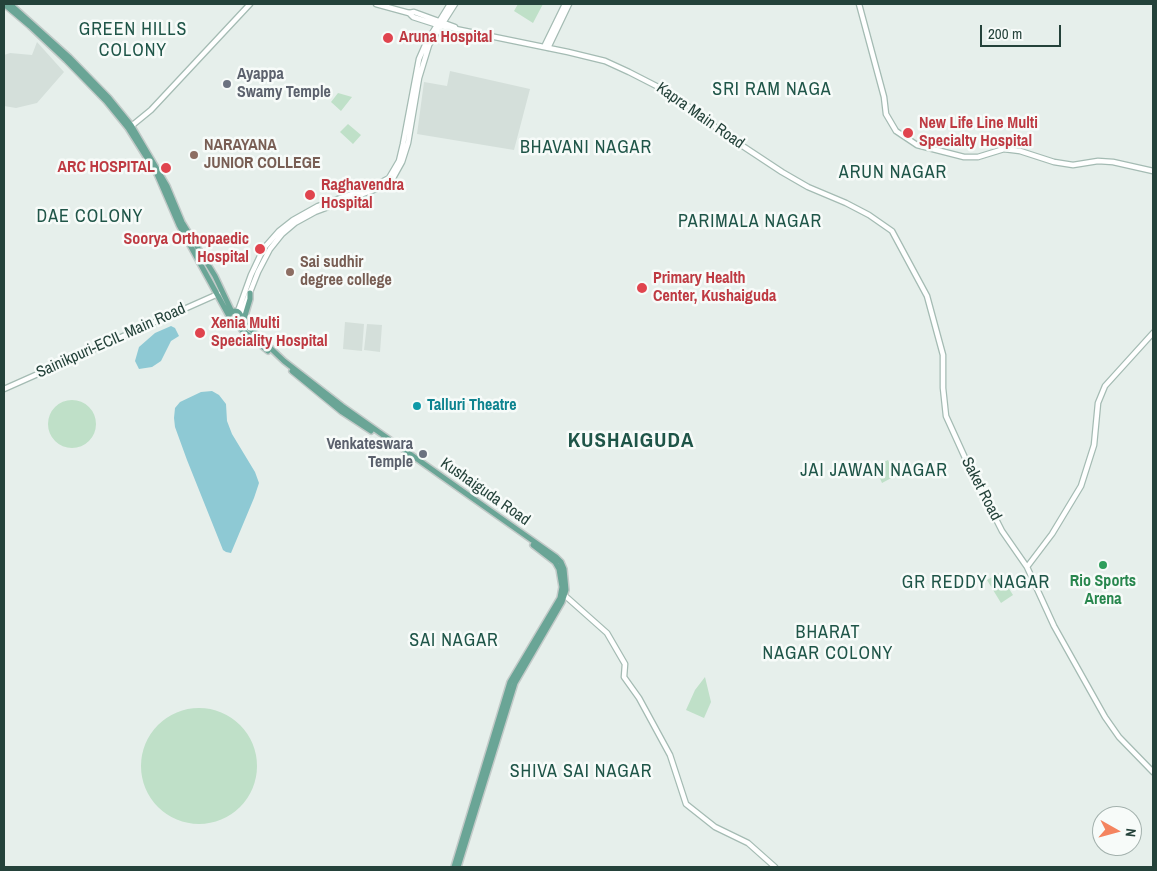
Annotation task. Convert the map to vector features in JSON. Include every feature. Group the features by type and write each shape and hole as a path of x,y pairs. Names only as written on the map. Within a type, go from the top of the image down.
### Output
{"main road":[{"path":"4,4 66,60 129,127 157,174 178,225 221,301 238,317"},
{"path":"10,4 75,62 109,98 167,186 182,222 238,317"},
{"path":"238,317 243,317 250,299 250,293"},
{"name":"Kushaiguda Road","path":"238,317 242,330 342,412 551,558 559,568 563,593"},
{"path":"454,867 515,683 550,623 563,593"},
{"path":"458,867 477,796"}],"street":[{"path":"129,127 151,110 250,4"},
{"name":"Kapra Main Road","path":"376,4 409,13 413,17 461,30 605,61 657,85 780,170 808,187 843,202"},
{"path":"238,317 270,249 282,234 295,223 315,212 381,187 392,180 402,162 407,145 426,52 450,4"},
{"path":"238,317 241,300 257,262 264,248 278,231 292,220 318,206 374,186 390,178 404,144 419,59 426,43 454,4"},
{"path":"546,47 567,4"},
{"path":"859,4 884,97 886,114 896,131 923,147 964,157 981,157 1004,149 1020,150 1054,162 1073,165 1104,162 1153,170"},
{"name":"Saket Road","path":"843,202 881,222 892,232 920,280 927,296 943,355 944,399 946,416 951,430 1002,531 1027,567 1054,626 1104,717 1153,772"},
{"name":"Sainikpuri-ECIL Main Road","path":"4,389 218,294"},
{"path":"208,298 221,301"},
{"path":"1027,567 1052,534 1080,486 1094,445 1098,403 1105,386 1153,333"},
{"path":"563,593 608,633 625,664 624,677 639,698 670,756 686,804 714,827 748,843 776,867"}],"shaded area":[{"path":"37,42 64,72 37,103 16,108 4,106 4,55 10,53 32,55"},
{"path":"450,71 530,89 514,150 417,134 424,82 447,86"},
{"path":"345,322 364,324 362,351 343,349"},
{"path":"367,324 382,325 380,352 364,350"}],"green space":[{"path":"518,4 543,4 533,23 514,11"},
{"path":"338,93 352,97 341,111 331,102"},
{"path":"348,124 361,135 353,144 340,132"},
{"path":"67,400 77,400 86,404 92,410 95,415 95,433 86,444 77,448 67,448 58,444 52,438 48,429 48,419 52,410 58,404"},
{"path":"888,460 895,476 882,483 878,474 884,471 880,464"},
{"path":"999,573 1013,595 1001,603 987,580"},
{"path":"705,677 711,702 704,718 686,710 695,690"},
{"path":"199,708 221,712 240,725 253,744 257,766 253,788 240,807 221,820 199,824 177,820 158,807 145,788 141,766 145,744 158,725 177,712"}],"water":[{"path":"171,326 175,328 179,336 171,341 161,361 152,367 139,369 135,361 139,347 155,333"},
{"path":"212,391 219,395 226,404 227,421 232,434 255,472 259,483 231,553 223,550 175,427 175,408 180,402 201,392"}],"place":[{"name":"Aruna Hospital","path":"388,38"},
{"name":"Ayappa Swamy Temple","path":"227,84"},
{"name":"New Life Line Multi Specialty Hospital","path":"908,133"},
{"name":"NARAYANA JUNIOR COLLEGE","path":"194,155"},
{"name":"ARC HOSPITAL","path":"166,168"},
{"name":"Raghavendra Hospital","path":"310,195"},
{"name":"Soorya Orthopaedic Hospital","path":"260,249"},
{"name":"Sai sudhir degree college","path":"290,272"},
{"name":"Primary Health Center, Kushaiguda","path":"642,288"},
{"name":"Xenia Multi Speciality Hospital","path":"200,333"},
{"name":"Talluri Theatre","path":"417,406"},
{"name":"Venkateswara Temple","path":"423,454"},
{"name":"Rio Sports Arena","path":"1103,565"}],"district":[{"name":"GREEN HILLS COLONY","path":"133,40"},
{"name":"SRI RAM NAGA","path":"772,90"},
{"name":"BHAVANI NAGAR","path":"586,148"},
{"name":"ARUN NAGAR","path":"893,173"},
{"name":"DAE COLONY","path":"90,217"},
{"name":"PARIMALA NAGAR","path":"750,222"},
{"name":"KUSHAIGUDA","path":"631,441"},
{"name":"JAI JAWAN NAGAR","path":"874,471"},
{"name":"GR REDDY NAGAR","path":"976,583"},
{"name":"SAI NAGAR","path":"454,641"},
{"name":"BHARAT NAGAR COLONY","path":"828,643"},
{"name":"SHIVA SAI NAGAR","path":"581,772"}]}
